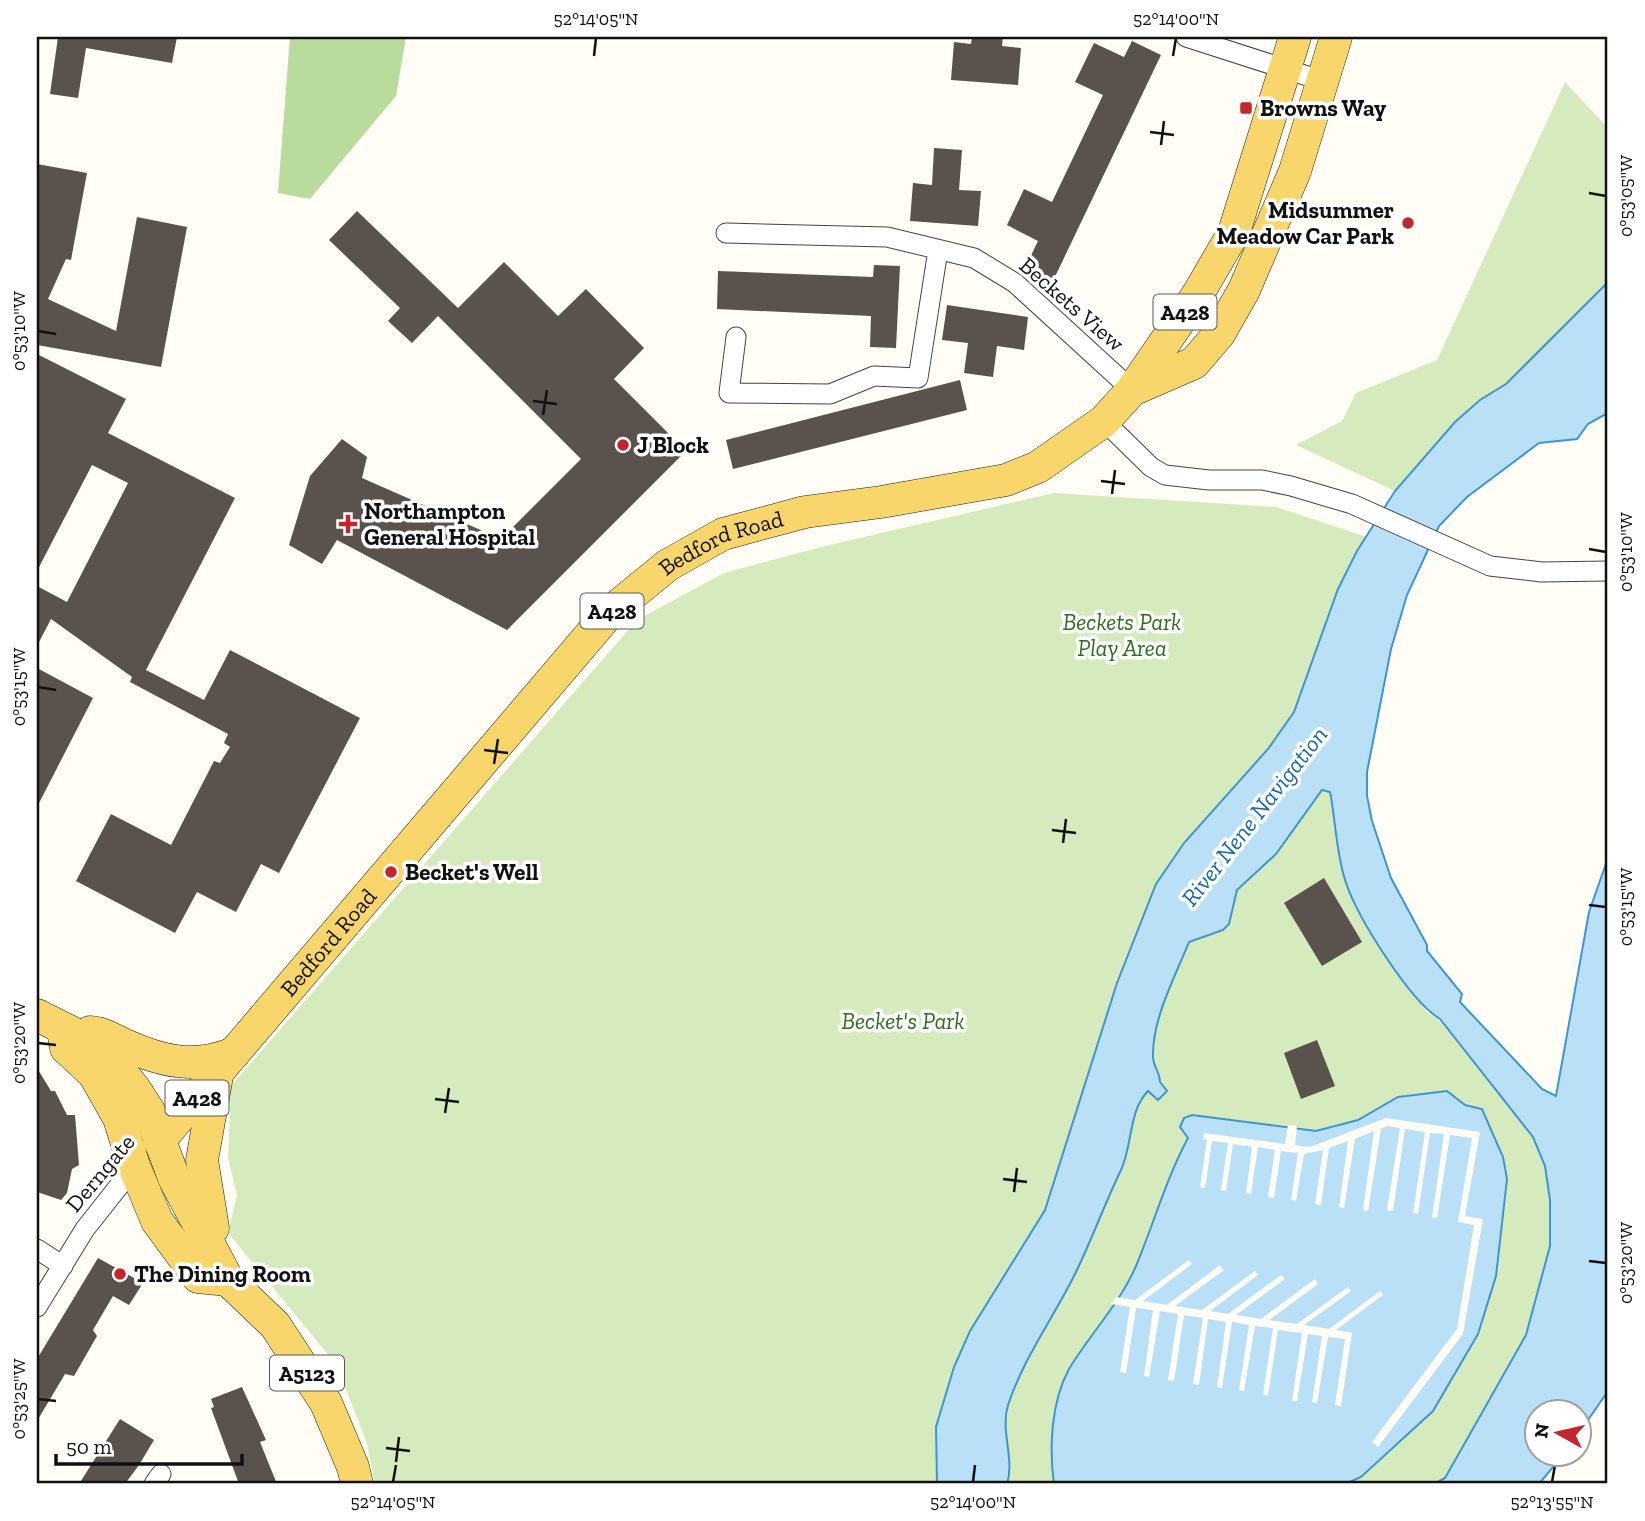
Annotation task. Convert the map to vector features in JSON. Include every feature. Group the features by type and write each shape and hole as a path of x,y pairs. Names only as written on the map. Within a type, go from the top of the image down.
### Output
{"main road":[{"name":"Bedford Road","path":"159,1141 609,613 668,565 723,534 805,512 1006,480 1038,467 1104,421 1132,390 1198,294 1234,232 1295,37"},
{"name":"Bedford Road","path":"1132,390 1194,363 1219,334 1244,290 1295,171 1336,37"},
{"path":"50,1022 97,1032 163,1060 226,1064 202,1160 222,1266 198,1277 157,1221 134,1166 119,1118 94,1074 66,1048 50,1022"},
{"name":"A5123","path":"50,1022 101,1047 122,1071 149,1111 174,1178 222,1266 275,1325 326,1403 357,1484"}],"street":[{"path":"1186,37 1323,81"},
{"name":"Beckets View","path":"726,233 887,237 974,258 1015,283 1132,390"},
{"path":"736,337 729,393 830,394 874,376 918,378 938,250"},
{"path":"1104,421 1151,467 1165,475 1209,480 1262,480 1352,504 1490,566 1542,572 1608,571"},
{"name":"Derngate","path":"37,1307 85,1229 134,1166 159,1141"},
{"path":"37,1249 63,1266"}],"green space":[{"path":"290,37 406,37 396,96 310,199 278,193"},
{"path":"1565,82 1608,128 1608,280 1506,384 1455,422 1395,491 1296,445 1342,421 1356,393 1437,360"},
{"name":"Becket's Park","path":"1054,493 1276,507 1367,537 1338,589 1308,677 1336,830 1426,1011 1443,1024 1533,1137 1545,1166 1550,1200 1550,1246 1526,1335 1445,1478 1434,1484 375,1484 367,1443 336,1364 228,1233 237,1195 228,1158 231,1086 637,620 724,573 821,547"}],"water":[{"name":"River Nene Navigation","path":"1608,282 1608,413 1588,424 1577,439 1539,443 1467,497 1439,526 1407,595 1391,649 1367,772 1367,796 1372,821 1391,878 1427,945 1427,951 1462,994 1460,1002 1542,1089 1556,1096 1589,912 1608,858 1608,1391 1592,1414 1592,1398 1522,1398 1522,1468 1552,1468 1539,1484 1434,1484 1445,1478 1526,1335 1550,1246 1550,1200 1545,1166 1533,1137 1440,1019 1414,995 1361,916 1346,883 1340,861 1330,792 1322,790 1276,854 1237,890 1229,924 1223,930 1189,942 1165,998 1156,1028 1154,1063 1160,1082 1167,1091 1158,1100 1148,1091 1142,1099 1134,1118 1125,1160 1088,1247 1015,1387 1006,1415 1009,1465 1007,1484 937,1484 936,1427 954,1367 970,1331 1045,1210 1117,983 1156,884 1184,843 1268,749 1294,712 1338,589 1357,551 1395,491 1455,422 1480,400 1506,384"},
{"path":"1447,1091 1465,1105 1482,1109 1503,1157 1507,1179 1496,1276 1478,1334 1433,1411 1361,1477 1345,1484 1054,1484 1053,1425 1058,1396 1069,1369 1121,1294 1136,1266 1188,1138 1180,1127 1184,1118 1192,1115 1316,1131 1358,1120 1398,1097"}],"pier":[{"path":"1386,1118 1480,1132 1465,1216 1483,1219 1463,1334 1378,1447 1372,1442 1457,1329 1474,1225 1458,1222 1472,1138 1450,1135 1437,1218 1432,1218 1444,1134 1430,1133 1418,1214 1413,1213 1425,1132 1405,1129 1393,1211 1387,1210 1400,1128 1387,1126 1381,1129 1368,1211 1363,1210 1374,1131 1355,1139 1344,1208 1339,1207 1348,1141 1329,1148 1321,1205 1315,1204 1323,1150 1304,1154 1296,1201 1291,1200 1298,1153 1281,1151 1274,1198 1268,1197 1275,1150 1258,1147 1251,1194 1246,1193 1252,1147 1233,1144 1226,1191 1221,1190 1228,1143 1212,1141 1205,1188 1200,1187 1207,1140 1203,1139 1204,1133 1285,1144 1288,1125 1297,1126 1295,1145 1310,1147"},
{"path":"1189,1260 1192,1264 1143,1301 1167,1305 1220,1265 1224,1270 1175,1306 1202,1310 1255,1271 1258,1275 1210,1311 1228,1314 1281,1275 1285,1279 1236,1315 1261,1319 1315,1279 1318,1284 1269,1320 1297,1324 1348,1287 1351,1291 1304,1325 1329,1329 1380,1291 1383,1295 1336,1330 1352,1333 1341,1406 1335,1405 1345,1339 1328,1337 1317,1403 1312,1402 1322,1336 1308,1334 1297,1401 1292,1401 1302,1333 1278,1330 1268,1396 1263,1394 1273,1328 1255,1326 1244,1391 1239,1390 1249,1325 1232,1322 1222,1388 1217,1387 1226,1322 1208,1319 1199,1385 1193,1384 1203,1318 1184,1315 1174,1381 1168,1380 1178,1314 1160,1311 1149,1377 1144,1376 1153,1310 1136,1308 1126,1373 1120,1372 1130,1307 1111,1304 1116,1297 1135,1300"}],"building":[{"path":"58,37 177,37 172,63 86,48 78,98 50,94"},
{"path":"972,37 1003,37 1002,46 1021,48 1018,85 951,80 954,42 971,44"},
{"path":"1132,41 1161,55 1053,281 1025,268 1038,241 1007,225 1024,189 1052,202 1103,95 1075,82 1094,43 1124,57"},
{"path":"934,148 962,150 959,190 981,191 978,226 910,221 913,183 932,185"},
{"path":"37,164 87,173 71,260 66,259 48,299 116,331 137,217 187,227 161,367 37,345"},
{"name":"J Block","path":"357,211 458,308 504,262 558,316 586,289 644,348 614,379 686,451 507,630 337,540 322,564 289,545 310,476 342,439 367,457 362,478 501,539 581,459 438,316 412,343 388,321 400,308 329,240"},
{"path":"874,265 900,266 896,348 870,347 871,316 717,309 718,271 873,277"},
{"path":"947,305 1028,317 1024,350 997,346 993,377 964,373 968,343 942,340"},
{"path":"37,354 126,399 108,433 235,498 146,670 204,700 230,650 360,718 279,873 261,864 236,912 197,892 175,933 76,881 111,814 171,845 214,761 220,763 230,747 224,743 228,734 130,682 132,677 51,619 37,646 37,586 67,602 128,483 92,465 37,571"},
{"path":"960,380 967,410 733,469 726,440"},
{"path":"37,668 93,698 37,807"},
{"path":"1324,878 1362,942 1322,966 1284,903"},
{"path":"1317,1040 1335,1086 1301,1099 1284,1053"},
{"path":"37,1068 51,1091 55,1091 67,1115 75,1115 79,1165 72,1169 67,1193 61,1200 37,1192"},
{"path":"98,1258 143,1283 129,1305 113,1296 93,1330 97,1336 74,1376 65,1374 37,1421 37,1359"},
{"path":"242,1387 266,1440 260,1442 277,1484 239,1484 211,1408 214,1407 211,1399"},
{"path":"120,1419 154,1440 139,1465 125,1484 79,1484"}],"place":[{"name":"Browns Way","path":"1246,108"},
{"name":"Midsummer Meadow Car Park","path":"1408,223"},
{"name":"J Block","path":"623,445"},
{"name":"Northampton General Hospital","path":"348,524"},
{"name":"Becket's Well","path":"391,872"},
{"name":"The Dining Room","path":"120,1274"}],"park label":[{"name":"Beckets Park Play Area","path":"1122,635"}]}
